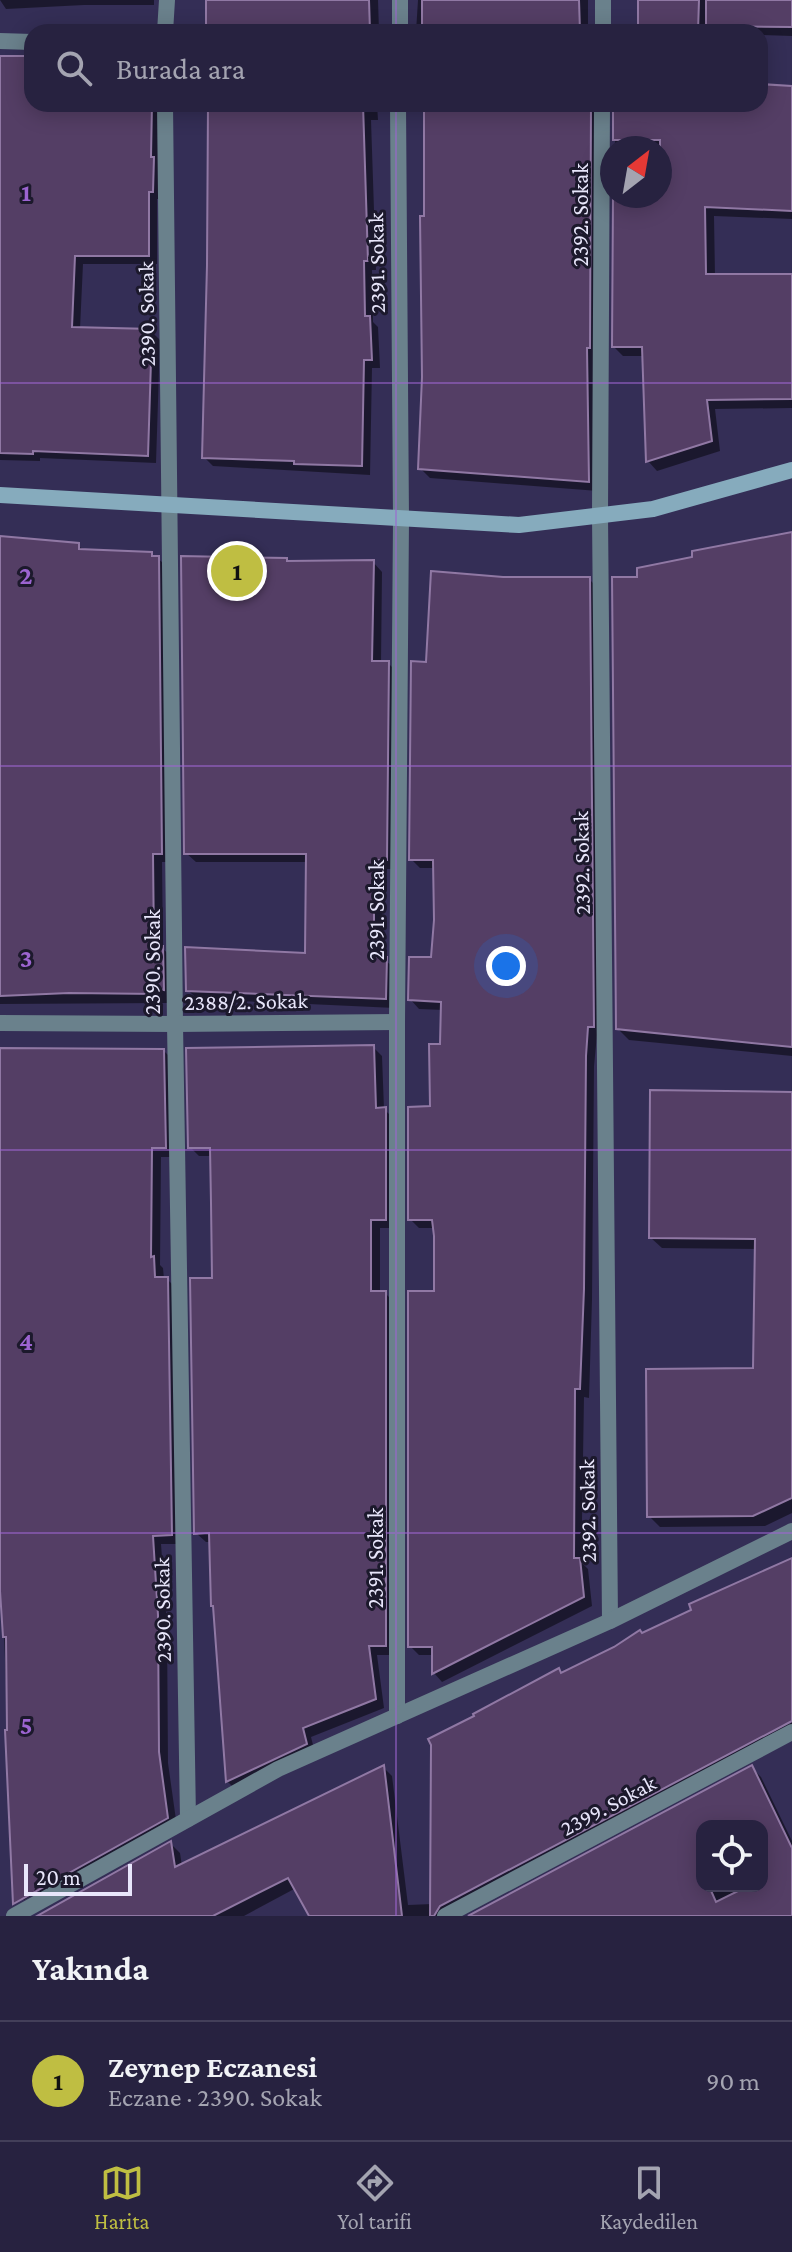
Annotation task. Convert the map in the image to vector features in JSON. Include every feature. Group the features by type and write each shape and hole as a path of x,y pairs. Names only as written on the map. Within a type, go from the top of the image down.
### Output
{"main road":[{"path":"0,495 519,525 653,509 792,470"}],"street":[{"path":"166,24 167,0"},
{"path":"400,0 400,24"},
{"path":"603,0 603,24"},
{"path":"0,41 24,42"},
{"name":"2390. Sokak","path":"165,112 188,1819"},
{"name":"2391. Sokak","path":"397,1716 401,520 398,112"},
{"name":"2392. Sokak","path":"602,112 600,515 610,1621"},
{"name":"2388/2. Sokak","path":"0,1023 397,1022"},
{"path":"14,1916 278,1769 610,1621 792,1531"},
{"name":"2399. Sokak","path":"445,1916 792,1732"}],"building":[{"path":"206,0 369,0 370,24 206,24"},
{"path":"422,0 579,0 580,24 422,24"},
{"path":"638,0 699,0 698,24 638,24"},
{"path":"706,0 792,0 792,27 706,24"},
{"path":"0,56 24,56 24,112 152,112 151,157 154,157 153,192 149,192 149,256 75,256 72,327 152,329 148,456 33,451 33,454 0,453"},
{"path":"768,84 792,86 792,211 705,207 706,274 792,274 792,399 707,400 712,441 646,462 642,347 612,347 613,208 672,208 672,136 613,136 613,112 768,112"},
{"path":"208,112 363,112 368,261 364,261 365,316 370,316 372,360 364,360 362,466 202,458"},
{"path":"424,112 591,112 590,348 587,348 589,482 418,469 422,377 420,216 424,216"},
{"path":"792,532 792,1047 616,1029 612,577 637,577 637,568 692,557 692,551"},
{"path":"0,536 79,543 79,549 152,552 152,556 159,556 162,854 153,854 154,946 163,946 164,990 158,989 158,994 0,996"},
{"path":"181,556 287,558 287,561 374,560 372,661 389,661 387,860 375,860 374,903 374,957 387,957 386,999 186,991 185,947 305,953 306,854 184,854"},
{"path":"431,571 503,577 590,577 594,1027 588,1027 586,1056 584,1289 580,1389 575,1389 574,1558 580,1558 584,1597 432,1674 432,1647 408,1647 408,1291 434,1291 434,1236 432,1220 408,1220 408,1107 430,1106 429,1044 440,1044 441,1002 408,1000 409,957 431,957 434,920 433,860 409,860 411,661 426,662"},
{"path":"374,1045 376,1108 386,1107 386,1220 371,1220 371,1291 386,1291 386,1646 369,1646 376,1699 303,1728 307,1744 226,1782 211,1606 209,1533 194,1534 190,1278 212,1278 210,1148 188,1148 186,1048"},
{"path":"0,1048 164,1049 166,1148 152,1148 151,1257 154,1256 155,1277 168,1277 172,1535 153,1536 158,1615 159,1752 168,1818 13,1904 5,1730 6,1637 3,1637 0,1591"},
{"path":"650,1090 792,1092 792,1498 753,1516 647,1517 646,1369 753,1368 755,1239 649,1238"},
{"path":"792,1558 792,1721 440,1906 434,1916 430,1916 431,1745 428,1739 559,1668 561,1673 614,1647 640,1630 642,1633 691,1610 689,1604"},
{"path":"384,1765 402,1916 309,1916 288,1878 213,1916 37,1916 171,1841 175,1867"},
{"path":"752,1765 792,1848 792,1916 468,1916"}],"place":[{"name":"Zeynep Eczanesi","path":"237,571"}]}
